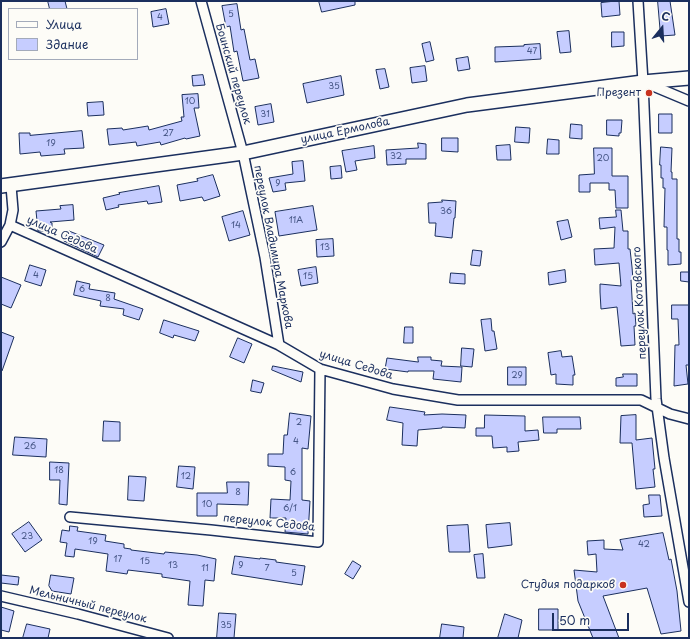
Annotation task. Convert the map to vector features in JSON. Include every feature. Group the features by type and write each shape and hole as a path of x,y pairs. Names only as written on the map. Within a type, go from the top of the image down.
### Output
{"street":[{"name":"Боинский переулок","path":"201,1 244,153"},
{"name":"переулок Котовского","path":"638,1 643,82 656,399 664,458 689,602"},
{"name":"улица Ермолова","path":"6,186 244,153 467,105 643,82 689,78"},
{"path":"643,82 689,101"},
{"name":"переулок Владимира Маркова","path":"244,153 265,257 279,345"},
{"name":"улица Седова","path":"6,186 14,210 10,225 279,345 320,369 393,389 458,400 641,400 670,414 689,419"},
{"path":"1,242 10,225"},
{"name":"переулок Седова","path":"70,517 211,530 318,542 320,369"},
{"name":"Мельничный переулок","path":"1,596 78,614 168,638"}],"building":[{"path":"48,1 65,1 67,8 50,8"},
{"path":"319,1 355,1 355,5 322,12"},
{"path":"619,1 620,15 602,17 601,3"},
{"path":"658,1 670,1 675,35 661,36"},
{"path":"237,4 241,30 244,29 250,60 255,59 259,78 243,81 237,51 234,52 230,26 226,27 222,6"},
{"path":"166,9 169,24 153,27 151,12"},
{"path":"569,31 571,52 560,53 557,32"},
{"path":"612,32 624,32 624,46 612,47"},
{"path":"430,42 434,60 426,62 422,44"},
{"path":"540,44 541,59 495,62 495,47"},
{"path":"468,57 470,69 458,71 456,59"},
{"path":"425,66 427,81 412,83 410,68"},
{"path":"385,69 389,87 380,89 376,70"},
{"path":"203,75 205,85 193,86 192,76"},
{"path":"341,76 344,95 307,103 303,84"},
{"path":"198,94 199,108 194,108 200,136 185,138 161,145 160,142 137,146 136,142 109,145 107,129 122,128 123,130 148,126 149,130 182,121 181,117 184,117 182,95"},
{"path":"103,102 104,115 88,116 87,103"},
{"path":"271,104 274,122 258,125 255,107"},
{"path":"659,114 672,114 672,133 659,133"},
{"path":"607,120 622,120 621,133 619,133 619,136 607,135"},
{"path":"571,124 582,125 582,139 570,138"},
{"path":"516,127 530,128 529,143 515,142"},
{"path":"82,131 84,148 64,149 65,154 41,156 40,152 20,154 19,133 30,133 30,135"},
{"path":"442,138 458,138 458,152 442,151"},
{"path":"548,139 559,140 559,154 547,154"},
{"path":"418,143 426,144 426,159 406,159 406,164 387,165 386,150 418,148"},
{"path":"510,145 511,160 497,160 496,146"},
{"path":"374,146 375,158 355,161 357,170 346,172 342,151"},
{"path":"661,147 672,148 671,172 672,179 677,179 677,239 679,239 681,264 668,265 667,227 664,227 665,188 663,188 663,178 661,178 660,165"},
{"path":"594,148 612,148 612,176 628,176 628,208 616,208 615,190 609,190 609,183 590,183 590,192 579,192 579,175 594,174"},
{"path":"303,161 305,181 285,183 286,190 273,192 269,178 293,174 292,162"},
{"path":"341,166 342,178 331,179 330,167"},
{"path":"213,175 220,196 204,201 202,197 180,201 177,185 198,181 197,179"},
{"path":"159,186 162,202 148,204 147,201 118,205 119,207 106,210 103,198 120,194 119,193"},
{"path":"442,200 456,201 452,238 435,236 436,223 429,223 428,203 442,202"},
{"path":"73,205 74,220 50,222 52,223 52,231 38,231 36,211 61,209 60,206"},
{"path":"313,206 317,230 279,236 275,212"},
{"path":"616,210 621,210 623,231 628,231 628,249 630,249 633,280 631,280 633,314 635,313 636,326 634,326 635,345 621,346 617,307 601,309 600,284 621,286 619,263 595,265 594,249 614,248 615,227 600,229 599,218 616,217"},
{"path":"243,211 250,235 229,241 222,217"},
{"path":"568,220 572,237 561,240 557,222"},
{"path":"69,231 104,245 98,257 64,241"},
{"path":"333,239 334,256 317,257 316,240"},
{"path":"473,250 482,251 480,266 471,265"},
{"path":"30,265 46,270 41,286 25,281"},
{"path":"316,267 318,283 301,286 298,270"},
{"path":"565,270 566,282 549,285 548,273"},
{"path":"681,272 689,272 689,282 681,281"},
{"path":"451,273 465,274 465,284 450,283"},
{"path":"1,277 21,285 11,308 1,304"},
{"path":"77,281 90,284 89,289 115,293 114,299 143,309 139,320 123,315 124,309 100,306 101,301 74,295"},
{"path":"672,305 689,305 689,365 686,365 688,384 674,386 675,345 679,345 678,319 672,319"},
{"path":"491,319 492,331 494,331 497,349 485,351 481,320"},
{"path":"164,320 199,331 195,341 174,335 173,338 160,333"},
{"path":"405,327 413,327 413,343 404,343"},
{"path":"1,332 14,337 2,371 1,371"},
{"path":"238,338 252,344 244,363 230,357"},
{"path":"462,348 474,349 472,367 461,366"},
{"path":"561,351 562,357 572,356 575,375 573,375 573,385 556,384 556,374 551,375 548,353"},
{"path":"418,357 431,357 431,360 442,361 441,366 462,367 461,382 433,379 434,371 408,372 385,369 387,358 418,362"},
{"path":"273,366 303,372 301,382 272,370"},
{"path":"508,367 526,367 526,385 508,385"},
{"path":"623,374 637,374 637,386 616,386 616,378 623,377"},
{"path":"253,380 264,383 261,393 251,391"},
{"path":"390,407 425,412 424,415 466,415 465,428 442,427 418,430 417,446 402,445 403,423 387,420"},
{"path":"290,413 311,416 308,449 302,448 302,500 310,501 308,534 285,532 286,518 270,518 271,499 290,500 291,481 285,480 285,467 268,466 268,454 283,454 284,435 287,435"},
{"path":"485,415 525,416 525,431 538,430 539,440 518,442 519,451 507,452 507,447 493,448 492,436 476,436 476,428 484,428"},
{"path":"636,415 636,440 652,438 655,487 636,489 632,443 620,443 621,416"},
{"path":"543,417 580,417 581,429 557,429 557,433 544,433"},
{"path":"104,421 120,422 120,441 103,441"},
{"path":"15,437 47,439 46,457 13,455"},
{"path":"50,462 69,463 67,505 59,504 60,480 50,480"},
{"path":"179,466 195,467 193,489 177,487"},
{"path":"129,476 146,477 144,501 128,500"},
{"path":"227,482 249,482 248,505 217,504 217,516 197,516 197,493 227,493"},
{"path":"649,495 660,495 662,516 644,517 643,505 649,504"},
{"path":"29,522 42,540 25,552 12,534"},
{"path":"510,523 512,545 488,548 486,525"},
{"path":"468,525 470,552 449,552 447,526"},
{"path":"70,526 78,527 77,531 106,535 105,541 124,544 124,548 131,550 164,554 165,552 197,555 216,559 214,581 205,580 203,606 188,605 190,581 162,577 162,574 128,570 127,574 106,571 108,554 75,549 74,557 65,556 67,543 60,542 62,530 69,531"},
{"path":"663,533 669,560 671,559 677,591 681,631 661,634 647,588 603,596 619,638 593,638 578,601 574,570 597,572 596,554 588,555 587,541 604,540 604,549 623,550 620,540"},
{"path":"483,554 485,578 477,578 474,555"},
{"path":"235,556 276,560 276,562 305,566 302,585 232,574"},
{"path":"353,561 361,566 353,579 345,574"},
{"path":"1,575 19,577 18,585 1,583"},
{"path":"51,575 74,578 71,594 52,591 49,586"},
{"path":"1,607 14,611 9,632 1,630"},
{"path":"539,609 558,609 558,630 539,630"},
{"path":"219,613 236,614 234,638 217,638"},
{"path":"505,614 522,620 518,638 498,638"},
{"path":"27,624 50,629 48,638 23,638"},
{"path":"442,624 464,627 463,638 440,638"}],"place":[{"name":"Презент","path":"649,93"},
{"name":"Студия подарков","path":"623,585"}]}
